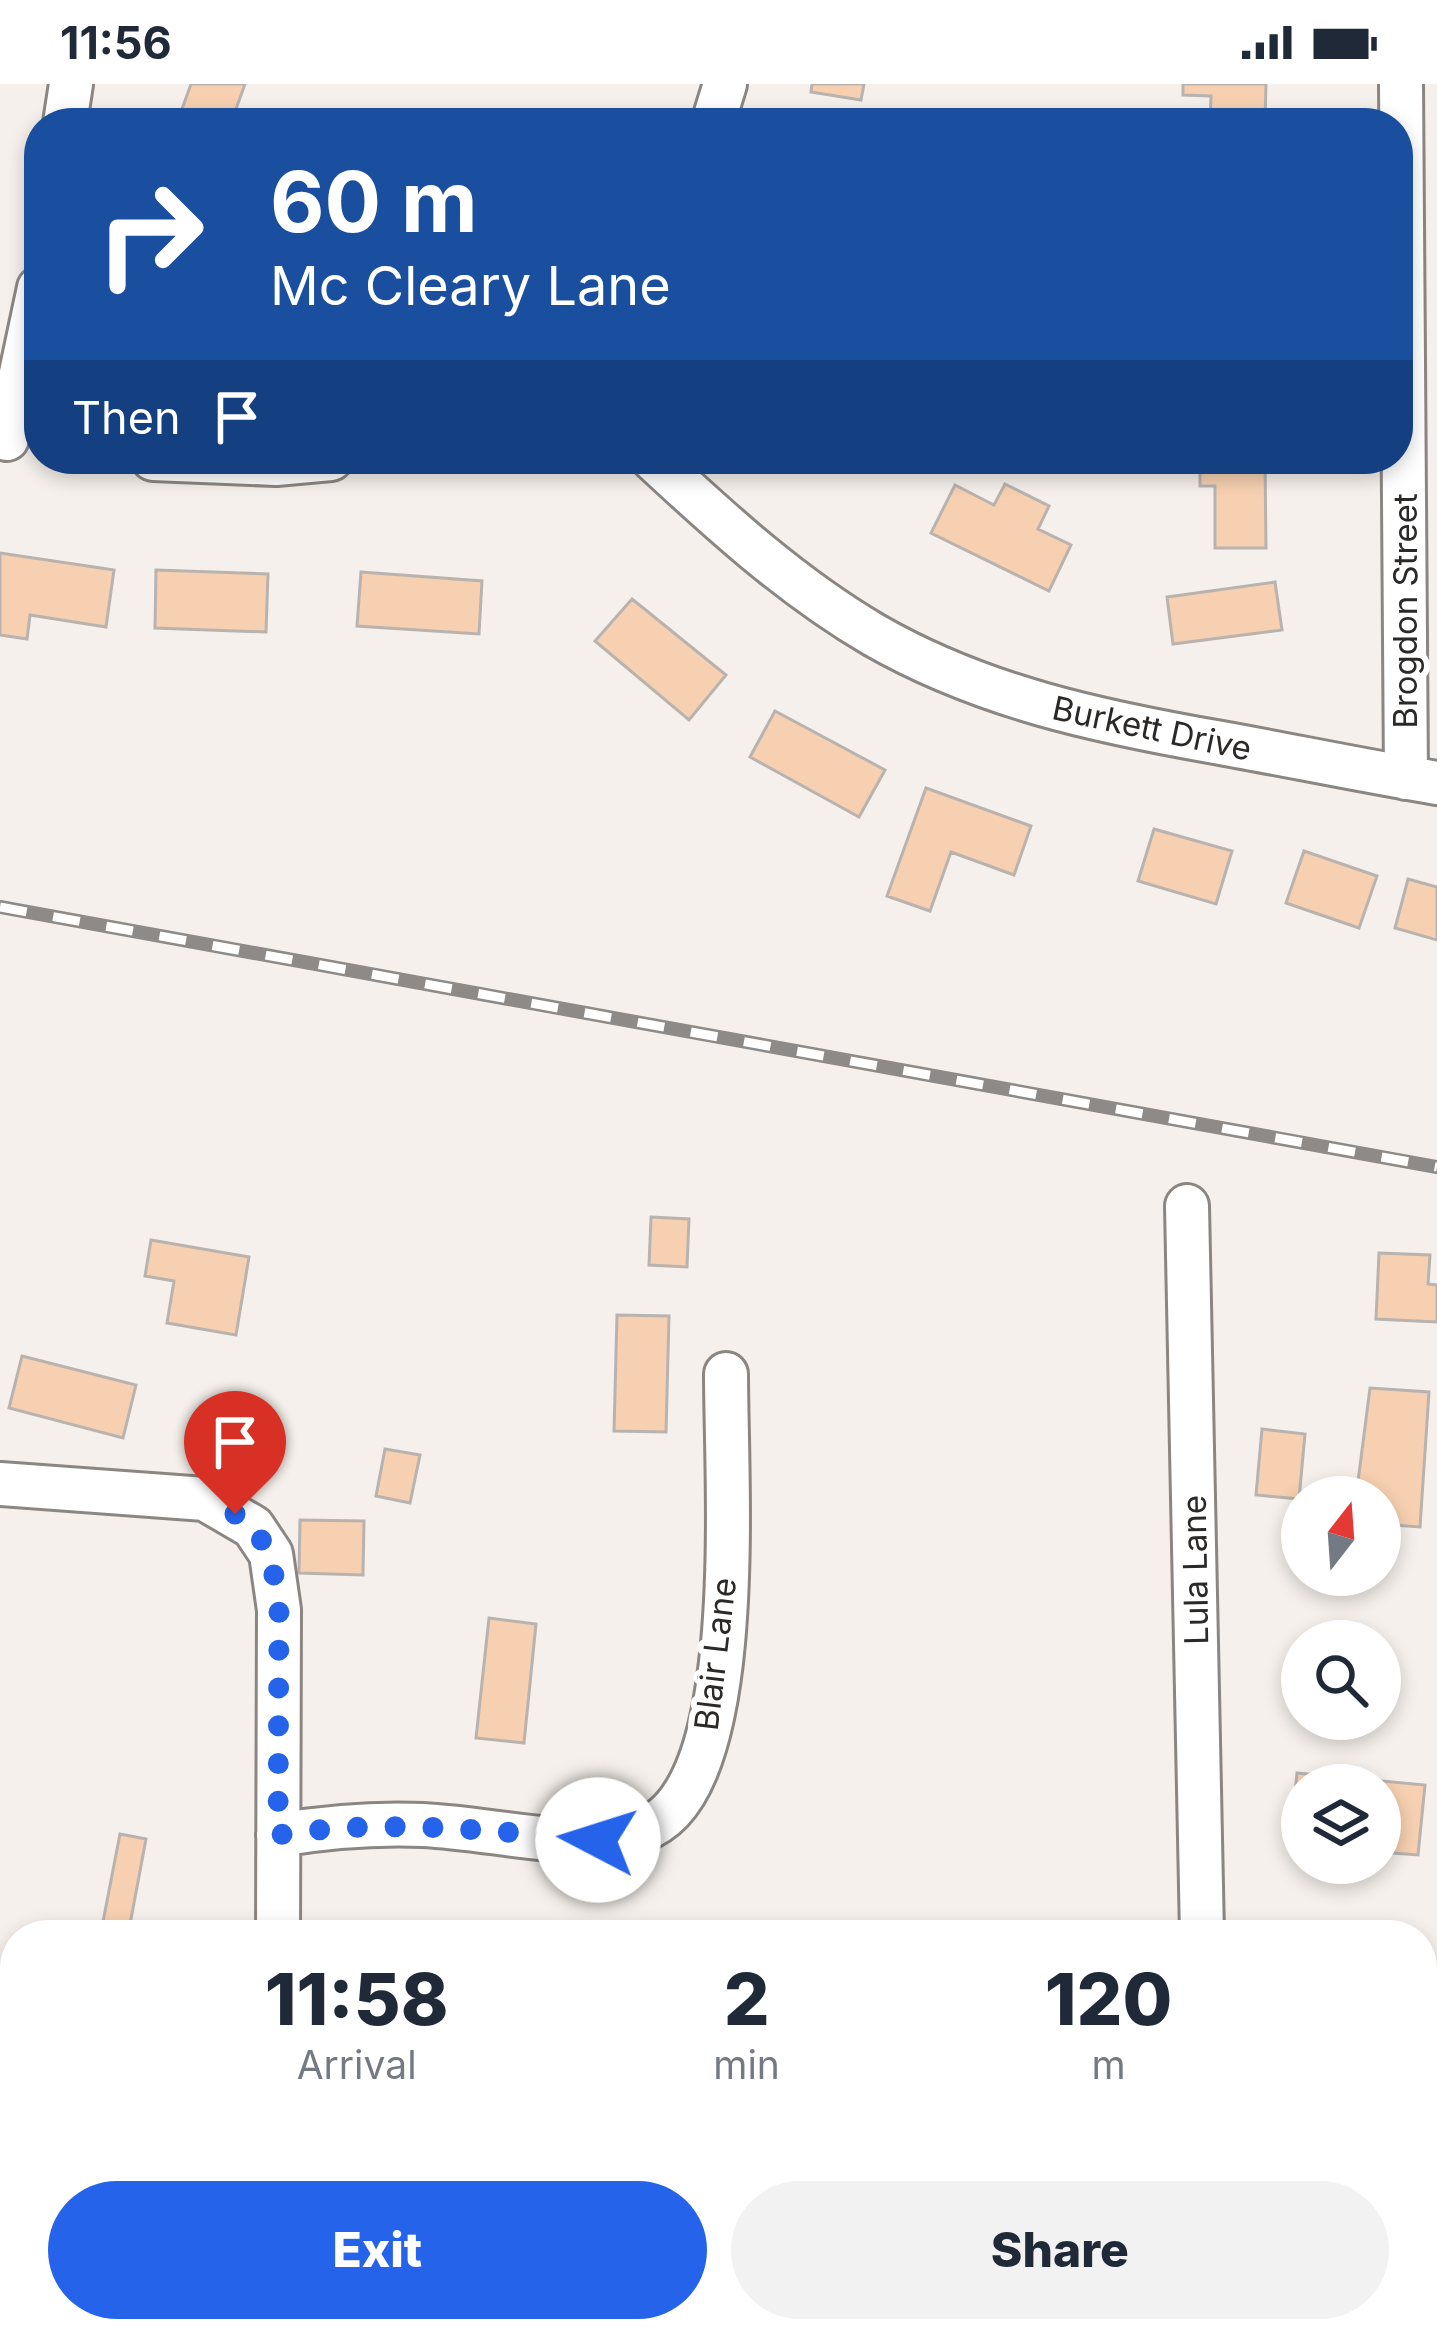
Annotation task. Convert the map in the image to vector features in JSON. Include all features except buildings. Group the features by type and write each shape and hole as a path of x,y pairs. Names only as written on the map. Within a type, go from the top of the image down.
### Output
{"street":[{"path":"15,440 24,383"},
{"name":"Burkett Drive","path":"669,474 804,588 876,636 961,676 1054,711 1131,730 1422,781"},
{"name":"Brogdon Street","path":"1413,474 1422,781"},
{"name":"Lula Lane","path":"1187,1206 1202,1920"},
{"name":"Blair Lane","path":"278,1835 334,1826 422,1825 598,1840 642,1831 670,1812 702,1755 725,1615 726,1374"},
{"path":"0,1484 205,1499 253,1527 271,1555 279,1610 278,1920"}],"railway":[{"path":"0,907 1437,1167"}],"route":[{"path":"235,1514 253,1527 271,1555 279,1610 278,1835 334,1826 422,1825 598,1840"}]}
